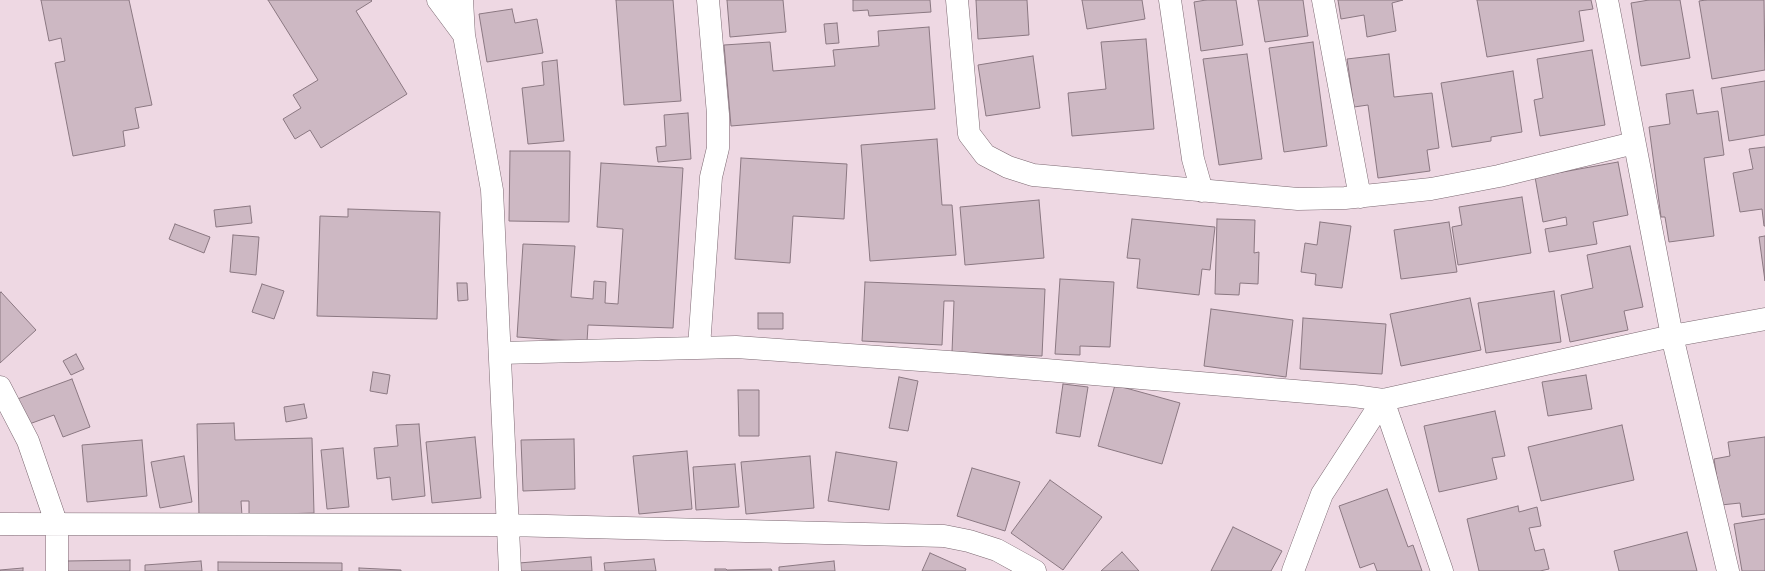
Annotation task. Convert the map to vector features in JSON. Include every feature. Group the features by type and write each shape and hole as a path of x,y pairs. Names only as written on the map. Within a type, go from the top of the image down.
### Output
{"street":[{"path":"438,0 464,35"},
{"path":"462,0 464,35 492,190 506,525 510,571"},
{"path":"699,347 711,177 718,148 718,114 708,0"},
{"path":"957,0 969,134 985,155 1008,167 1033,175 1298,199 1360,197 1431,189 1491,178 1634,143"},
{"path":"1170,0 1193,160 1202,191"},
{"path":"1323,0 1360,197"},
{"path":"1607,0 1672,336 1728,571"},
{"path":"500,353 736,347 963,363 1346,395 1383,400 1672,336 1765,319"},
{"path":"0,387 28,441 57,525 57,571"},
{"path":"1293,571 1322,494 1383,400"},
{"path":"1383,400 1442,571"},
{"path":"0,524 506,525 944,536 969,541 997,550 1035,571"}],"building":[{"path":"41,0 129,0 152,105 135,108 139,128 123,131 125,146 73,156 55,63 65,61 61,38 49,41"},
{"path":"268,0 371,0 372,1 356,11 407,94 321,148 310,130 295,139 283,119 301,108 293,95 318,80"},
{"path":"616,0 673,0 681,101 624,105"},
{"path":"727,0 783,0 786,32 730,37"},
{"path":"853,0 930,0 931,12 869,16 868,10 853,11"},
{"path":"976,0 1027,0 1029,35 978,39"},
{"path":"1082,0 1142,0 1145,19 1087,29"},
{"path":"1206,0 1236,0 1243,45 1201,51 1194,2"},
{"path":"1258,0 1303,0 1308,36 1265,42"},
{"path":"1338,0 1403,0 1392,3 1396,31 1367,37 1364,15 1341,19"},
{"path":"1477,0 1591,0 1593,9 1579,11 1584,41 1487,57"},
{"path":"1649,0 1680,0 1690,58 1641,66 1631,3"},
{"path":"1764,0 1765,70 1712,79 1699,1"},
{"path":"512,9 515,23 537,19 543,53 487,62 479,14"},
{"path":"837,23 839,43 826,44 824,24"},
{"path":"929,27 935,109 731,126 724,45 770,42 773,71 835,66 833,50 879,46 878,31"},
{"path":"1146,39 1154,129 1072,136 1068,93 1106,89 1101,42"},
{"path":"1313,42 1327,146 1284,152 1269,48"},
{"path":"1592,50 1605,125 1540,136 1534,100 1543,98 1537,59"},
{"path":"1247,54 1262,159 1219,165 1203,59"},
{"path":"1389,54 1394,97 1432,93 1439,148 1427,150 1430,171 1378,178 1368,105 1354,107 1347,59"},
{"path":"1033,56 1040,108 986,116 978,65"},
{"path":"557,60 564,141 528,144 522,88 544,85 542,62"},
{"path":"1513,71 1522,132 1491,137 1491,141 1452,147 1441,83"},
{"path":"1765,81 1765,135 1729,141 1721,88"},
{"path":"1693,90 1697,114 1718,111 1724,155 1704,158 1714,236 1669,242 1665,217 1661,217 1649,127 1670,124 1666,94"},
{"path":"688,113 691,159 658,162 656,147 666,146 664,115"},
{"path":"937,139 942,205 952,205 956,255 870,261 861,145"},
{"path":"1765,147 1764,226 1762,209 1740,212 1733,173 1753,169 1749,149"},
{"path":"510,151 570,151 569,222 509,221"},
{"path":"741,158 847,164 844,219 793,216 790,263 735,259"},
{"path":"1618,162 1628,215 1593,222 1597,244 1549,252 1545,229 1567,225 1566,217 1543,222 1535,177"},
{"path":"601,163 683,168 673,328 588,325 587,342 517,337 523,244 575,246 571,297 593,299 594,281 606,282 605,303 618,304 623,229 597,227"},
{"path":"1522,197 1531,253 1458,265 1452,227 1462,225 1459,207"},
{"path":"1039,200 1044,258 965,265 960,207"},
{"path":"250,206 252,223 216,227 214,210"},
{"path":"348,209 440,212 437,319 317,316 320,216 348,217"},
{"path":"1132,219 1215,227 1210,270 1202,269 1199,295 1137,288 1140,259 1127,258"},
{"path":"1217,219 1255,220 1254,253 1259,252 1258,284 1240,283 1239,295 1215,294"},
{"path":"1320,222 1351,226 1342,288 1315,285 1316,274 1301,272 1305,243 1317,245"},
{"path":"1449,222 1457,272 1401,279 1394,230"},
{"path":"175,224 210,237 204,253 169,239"},
{"path":"233,235 259,237 256,275 230,272"},
{"path":"1765,236 1765,281 1759,237"},
{"path":"1630,246 1643,307 1624,311 1628,330 1570,342 1561,295 1593,288 1587,255"},
{"path":"1060,279 1114,282 1110,347 1080,346 1080,355 1055,354"},
{"path":"865,282 1045,289 1042,356 952,352 954,301 944,301 942,345 862,341"},
{"path":"457,283 467,283 468,300 458,301"},
{"path":"262,284 284,291 274,319 252,312"},
{"path":"1554,291 1561,342 1486,353 1478,303"},
{"path":"1,292 36,330 0,363 0,293"},
{"path":"1470,298 1481,350 1401,366 1390,314"},
{"path":"1211,309 1293,320 1286,377 1204,366"},
{"path":"758,313 783,313 783,329 758,329"},
{"path":"1303,318 1386,324 1382,374 1300,369"},
{"path":"76,354 84,369 71,375 63,361"},
{"path":"373,372 390,375 387,394 370,391"},
{"path":"1586,375 1592,409 1548,416 1542,382"},
{"path":"899,377 918,381 908,431 889,428"},
{"path":"72,379 90,427 63,437 54,415 21,427 12,401"},
{"path":"1063,384 1088,387 1080,437 1056,433"},
{"path":"1115,385 1180,403 1162,464 1098,446"},
{"path":"738,390 759,390 759,436 739,436"},
{"path":"304,404 307,418 286,422 284,407"},
{"path":"1495,411 1505,456 1492,458 1497,479 1439,492 1424,426"},
{"path":"234,423 235,440 312,438 314,513 249,515 249,501 241,501 242,516 199,517 197,424"},
{"path":"419,424 425,496 392,500 390,477 377,479 374,448 398,446 396,425"},
{"path":"1622,425 1634,480 1541,501 1528,447"},
{"path":"475,437 481,498 432,503 426,442"},
{"path":"1765,437 1765,514 1742,517 1740,503 1721,505 1714,459 1730,456 1728,442"},
{"path":"574,439 575,489 523,491 521,440"},
{"path":"142,440 147,496 87,502 82,445"},
{"path":"343,448 349,507 327,509 321,450"},
{"path":"687,451 692,509 639,514 633,456"},
{"path":"836,452 897,462 889,510 828,501"},
{"path":"184,456 192,502 160,508 151,462"},
{"path":"810,456 814,508 746,514 741,462"},
{"path":"735,464 739,507 696,510 693,467"},
{"path":"972,468 1020,482 1005,531 957,516"},
{"path":"1050,480 1102,517 1063,570 1011,533"},
{"path":"1387,489 1408,547 1413,545 1422,571 1377,571 1374,563 1360,568 1339,506"},
{"path":"1518,506 1519,512 1537,507 1541,526 1529,528 1535,551 1544,549 1549,569 1540,571 1479,571 1467,519"},
{"path":"1765,519 1765,571 1742,571 1734,524"},
{"path":"1233,527 1282,551 1271,571 1211,571"},
{"path":"1687,532 1697,571 1619,571 1614,551"},
{"path":"1122,552 1139,571 1101,571"},
{"path":"930,553 966,569 965,571 922,571"},
{"path":"591,557 592,571 519,571 519,563"},
{"path":"654,559 656,571 605,571 604,563"},
{"path":"130,560 130,571 66,571 66,561"},
{"path":"201,561 202,571 145,571 145,565"},
{"path":"834,561 835,571 779,571 779,567"},
{"path":"218,562 342,563 342,571 218,571"},
{"path":"23,568 23,571 0,571 0,570"},
{"path":"359,568 401,570 401,571 359,571"},
{"path":"715,569 771,569 772,571 715,571"}]}
